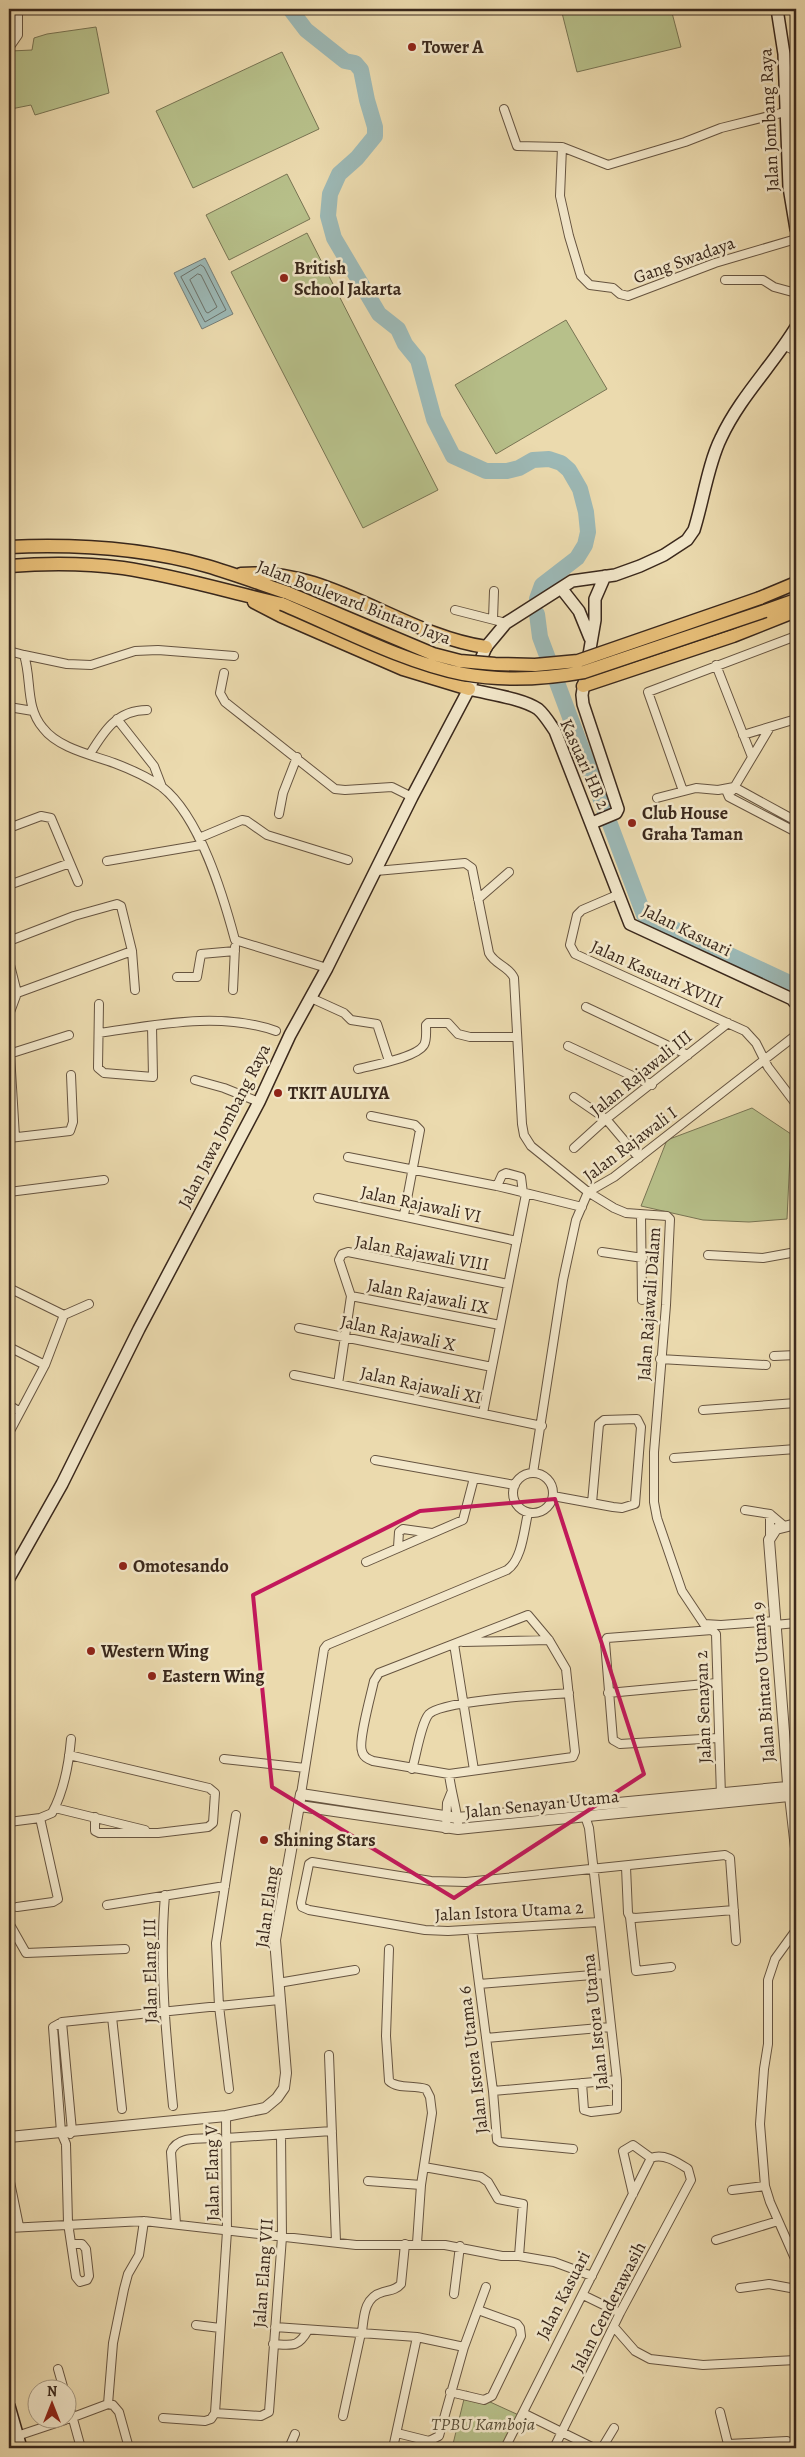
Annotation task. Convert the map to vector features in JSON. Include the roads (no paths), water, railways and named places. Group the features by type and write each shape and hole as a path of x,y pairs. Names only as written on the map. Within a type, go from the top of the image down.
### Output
{"main road":[{"name":"Jalan Jombang Raya","path":"777,9 784,54 796,229"},
{"path":"238,594 281,616 403,669 469,689 486,647 506,623 577,579 605,576 640,566 664,555 687,540 694,530 721,438 750,389 785,346 796,327"},
{"name":"Jalan Boulevard Bintaro Jaya","path":"9,547 59,546 111,549 178,559 236,575 430,665 463,674 517,678 559,676 584,672 796,600"},
{"name":"Jalan Boulevard Bintaro Jaya","path":"9,566 65,564 120,568 197,582 238,594 285,598 433,654 460,661 525,665 578,661 760,598 796,583"},
{"path":"236,575 276,574 301,580 342,594 441,637 461,644 486,647"},
{"name":"Kasuari HB 2","path":"469,689 537,709 545,716 555,731 594,822 616,813 617,808 583,704 582,686 597,591 605,576"},
{"path":"561,588 579,611 590,640"},
{"path":"582,686 733,636 796,611"},
{"name":"Jalan Jawa Jombang Raya","path":"9,1578 62,1484 139,1328 259,1102 290,1035 327,968 412,797 469,689"},
{"name":"Jalan Kasuari","path":"594,822 617,895 630,924 792,999 796,1004"},
{"path":"9,2406 11,2423 21,2448"}],"street":[{"path":"9,11 18,10 18,36 9,48"},
{"path":"504,110 517,146 562,147 608,165 685,142 736,124 789,116"},
{"name":"Gang Swadaya","path":"562,147 560,196 569,236 584,280 590,285 613,288 620,294 628,296 715,263 796,239"},
{"path":"725,280 763,280 774,287 796,294"},
{"path":"785,346 796,351"},
{"path":"493,619 494,591"},
{"path":"455,610 506,623"},
{"path":"683,791 648,692 796,636"},
{"path":"9,651 67,664 91,665 135,651 158,650 234,656"},
{"path":"24,655 28,670 28,693 33,711 42,728 51,736 130,770 162,787 186,814 200,841 223,899 235,940 233,990"},
{"path":"716,665 752,757"},
{"path":"224,673 220,689 222,698 335,788 345,790 392,787 412,797"},
{"path":"9,707 33,711"},
{"path":"90,754 109,725 131,711 148,710"},
{"path":"117,719 154,766 162,787"},
{"path":"743,735 769,729 796,719"},
{"path":"729,791 769,729"},
{"path":"279,814 282,793 297,757"},
{"path":"658,798 696,788 729,791 794,819"},
{"path":"729,791 796,832"},
{"path":"787,828 794,819 796,810"},
{"path":"9,828 44,815 51,818 78,882"},
{"path":"107,861 200,841 242,820 247,821 267,834 348,860"},
{"path":"9,885 70,863"},
{"name":"Jalan Rajawali Dalam","path":"376,871 465,863 472,868 489,952 494,962 510,971 514,978 516,1036 524,1135 531,1146 588,1192 614,1208 641,1215 667,1216 671,1224 654,1452 654,1502 657,1518 682,1591 704,1624 775,1623"},
{"path":"478,899 509,872"},
{"name":"Jalan Kasuari XVIII","path":"617,895 582,910 577,915 570,945 575,954 745,1031 756,1044 764,1061 796,1104"},
{"path":"9,940 74,916 117,904 120,906 132,951 135,990"},
{"path":"235,940 327,968"},
{"path":"9,996 132,951"},
{"path":"177,977 197,977 201,954 235,951"},
{"path":"9,961 17,993 10,1012 9,1054 12,1138 70,1131 73,1122 71,1075"},
{"path":"311,998 344,1013 351,1020 377,1024 389,1060"},
{"path":"99,1004 98,1068 100,1071 153,1077 152,1026"},
{"path":"586,1007 688,1055"},
{"path":"99,1033 152,1026 232,1021 257,1030 276,1031 290,1035"},
{"path":"358,1069 420,1050 425,1043 426,1025 428,1023 448,1022 458,1034 470,1037 516,1036"},
{"name":"Jalan Rajawali III","path":"574,1148 606,1119 652,1085 728,1022"},
{"name":"Jalan Rajawali I","path":"533,1473 542,1426 563,1280 576,1220 588,1192 614,1177 640,1158 796,1034"},
{"path":"9,1054 69,1035"},
{"path":"568,1046 652,1085"},
{"path":"195,1080 224,1088 259,1102"},
{"path":"574,1097 606,1119 640,1158"},
{"path":"371,1116 418,1127 420,1130 404,1215"},
{"path":"348,1157 497,1186 582,1207"},
{"path":"483,1413 517,1241 524,1194 521,1177 506,1173 502,1175 497,1186"},
{"path":"9,1204 9,1192 104,1180"},
{"name":"Jalan Rajawali VI","path":"318,1198 404,1215 517,1241"},
{"path":"641,1215 642,1300"},
{"name":"Jalan Rajawali VIII","path":"338,1384 351,1296 340,1260 342,1254 348,1252 508,1284"},
{"path":"602,1252 643,1258"},
{"path":"708,1255 763,1258 796,1252"},
{"path":"9,1288 64,1315"},
{"name":"Jalan Rajawali IX","path":"351,1296 500,1325"},
{"path":"9,1433 45,1365 64,1315 89,1304"},
{"name":"Jalan Rajawali X","path":"299,1328 492,1367"},
{"path":"9,1347 45,1365"},
{"path":"774,1356 796,1356"},
{"path":"660,1359 766,1365"},
{"name":"Jalan Rajawali XI","path":"294,1375 542,1426"},
{"path":"703,1410 796,1403"},
{"path":"9,1406 20,1412"},
{"path":"553,1496 592,1503 622,1508 635,1504 641,1427 637,1420 604,1420 599,1424 592,1503"},
{"path":"674,1458 796,1449"},
{"path":"375,1460 515,1485"},
{"path":"533,1473 544,1476 552,1485 553,1496 549,1506 539,1512 528,1513 518,1507 514,1496 515,1485 522,1477 533,1473"},
{"path":"366,1562 464,1518 474,1478"},
{"path":"746,1510 770,1514 783,1525"},
{"name":"Jalan Elang","path":"9,2137 226,2116 264,2108 277,2098 284,2088 286,2073 275,1940 300,1806 304,1768 324,1650 327,1645 513,1566 528,1513"},
{"path":"770,1514 770,1534"},
{"path":"770,1534 783,1525 796,1524"},
{"path":"398,1547 399,1532 403,1529 434,1533"},
{"name":"Jalan Bintaro Utama 9","path":"770,1534 788,1792 796,1857"},
{"path":"528,1615 549,1640 566,1669 575,1752 573,1757 449,1774 373,1762 364,1756 360,1749 374,1681 379,1673 528,1615"},
{"path":"775,1623 796,1623"},
{"name":"Jalan Senayan 2","path":"608,1693 605,1642 611,1636 712,1630 716,1634 718,1738 723,1797"},
{"path":"456,1643 549,1640"},
{"path":"456,1643 474,1770"},
{"path":"716,1683 608,1693 613,1740 620,1744 718,1738"},
{"path":"412,1769 428,1715 464,1703 569,1693"},
{"path":"9,1822 40,1818 48,1815 55,1808 70,1755 71,1739"},
{"path":"70,1755 209,1788 216,1793 213,1823 211,1826 158,1833 99,1833 96,1830 95,1817"},
{"path":"224,1759 304,1768"},
{"path":"449,1774 451,1793 447,1802 452,1823"},
{"name":"Jalan Senayan Utama","path":"301,1794 452,1823 788,1792"},
{"name":"Jalan Senayan Utama","path":"300,1806 452,1823 588,1816 723,1797"},
{"path":"55,1808 158,1833"},
{"path":"229,2089 219,2006 216,1943 236,1815"},
{"name":"Jalan Istora Utama","path":"582,2083 584,2110 591,2112 615,2111 619,2107 588,1816"},
{"path":"17,1907 53,1902 58,1899 40,1818"},
{"path":"593,1870 728,1856 736,1941"},
{"name":"Jalan Istora Utama 2","path":"593,1870 449,1882 312,1862 309,1864 302,1907 309,1910 424,1930 472,1930 599,1922"},
{"path":"626,1867 628,1913 636,1971 671,1967"},
{"name":"Jalan Elang III","path":"173,2106 164,2012 162,1931 166,1895 225,1886"},
{"path":"107,1905 166,1895"},
{"path":"630,1917 734,1910"},
{"path":"9,1923 26,1953 125,1949"},
{"name":"Jalan Istora Utama 6","path":"472,1930 498,2141 573,2149"},
{"path":"796,1930 775,1959 768,1980 768,2044 760,2124 765,2186 778,2221 796,2260"},
{"path":"389,1949 386,2036 388,2081 397,2086 418,2086 429,2093 432,2112 421,2186 417,2243"},
{"path":"278,1983 355,1970"},
{"path":"479,1984 605,1974"},
{"path":"72,2244 82,2244 85,2247 89,2274 88,2280 80,2282 76,2277 68,2223 66,2144 61,2132 52,2029 55,2025 62,2022 280,2000"},
{"path":"112,2017 122,2109"},
{"path":"62,2022 72,2131 66,2144"},
{"path":"486,2038 611,2027"},
{"path":"329,2055 336,2242"},
{"path":"493,2091 617,2080"},
{"name":"Jalan Elang V","path":"215,2413 227,2231 222,2138 226,2116"},
{"path":"176,2224 171,2152 172,2148 179,2142 332,2131"},
{"name":"Jalan Elang VII","path":"215,2413 262,2416 269,2412 282,2237 281,2135"},
{"path":"633,2194 623,2152 633,2145 651,2158"},
{"name":"Jalan Cenderawasih","path":"554,2448 620,2313 691,2180 688,2169 681,2164 668,2158 657,2156 651,2158"},
{"name":"Jalan Kasuari","path":"505,2448 582,2295 587,2274 633,2194 651,2158"},
{"path":"424,2167 481,2177 488,2182 498,2199 522,2204 520,2256"},
{"path":"368,2181 421,2186"},
{"path":"10,2182 19,2226"},
{"path":"732,2190 765,2186"},
{"path":"108,2404 115,2334 126,2282 139,2256 144,2221"},
{"path":"9,2228 68,2223 144,2221 356,2245 417,2243 460,2246 502,2256 520,2256 554,2262 587,2274"},
{"path":"716,2240 778,2221"},
{"path":"343,2416 368,2302 380,2292 397,2288 401,2284 405,2244"},
{"path":"454,2294 460,2246"},
{"path":"740,2288 769,2284 796,2289"},
{"path":"397,2433 429,2440 437,2439 441,2433 450,2392 486,2287"},
{"path":"582,2295 620,2313"},
{"path":"450,2392 484,2400 492,2396 521,2336 520,2328 517,2324 478,2310"},
{"path":"196,2325 220,2328"},
{"path":"275,2327 417,2336 464,2347"},
{"path":"614,2327 635,2351 650,2359 703,2365 796,2360"},
{"path":"273,2344 295,2345 302,2341 308,2330"},
{"path":"393,2448 417,2336"},
{"path":"58,2369 61,2380"},
{"path":"78,2414 108,2404 117,2407 129,2448"},
{"path":"720,2412 724,2446 787,2441 790,2448"},
{"path":"163,2418 205,2421 212,2418 215,2413"},
{"path":"522,2413 594,2448"},
{"path":"602,2448 614,2428"},
{"path":"17,2436 34,2430"},
{"path":"73,2430 81,2448"},
{"path":"288,2448 295,2434"}],"water":[{"path":"205,258 233,314 202,329 174,273"}],"waterway":[{"path":"290,9 306,30 345,61 355,63 361,70 375,127 375,136 357,158 339,174 330,194 328,216 334,238 379,314 398,329 405,344 418,360 434,419 453,456 486,471 507,471 519,468 533,460 549,459 561,463 569,470 580,489 586,512 588,532 585,545 577,558 542,585 537,599"},
{"path":"537,614 540,637 644,915 796,986"}],"place":[{"name":"Tower A","path":"412,47"},
{"name":"British School Jakarta","path":"284,278"},
{"name":"Club House Graha Taman","path":"632,823"},
{"name":"TKIT AULIYA","path":"278,1093"},
{"name":"Omotesando","path":"123,1566"},
{"name":"Western Wing","path":"91,1651"},
{"name":"Eastern Wing","path":"152,1676"},
{"name":"Shining Stars","path":"264,1840"}],"park label":[{"name":"TPBU Kamboja","path":"483,2424"}]}
